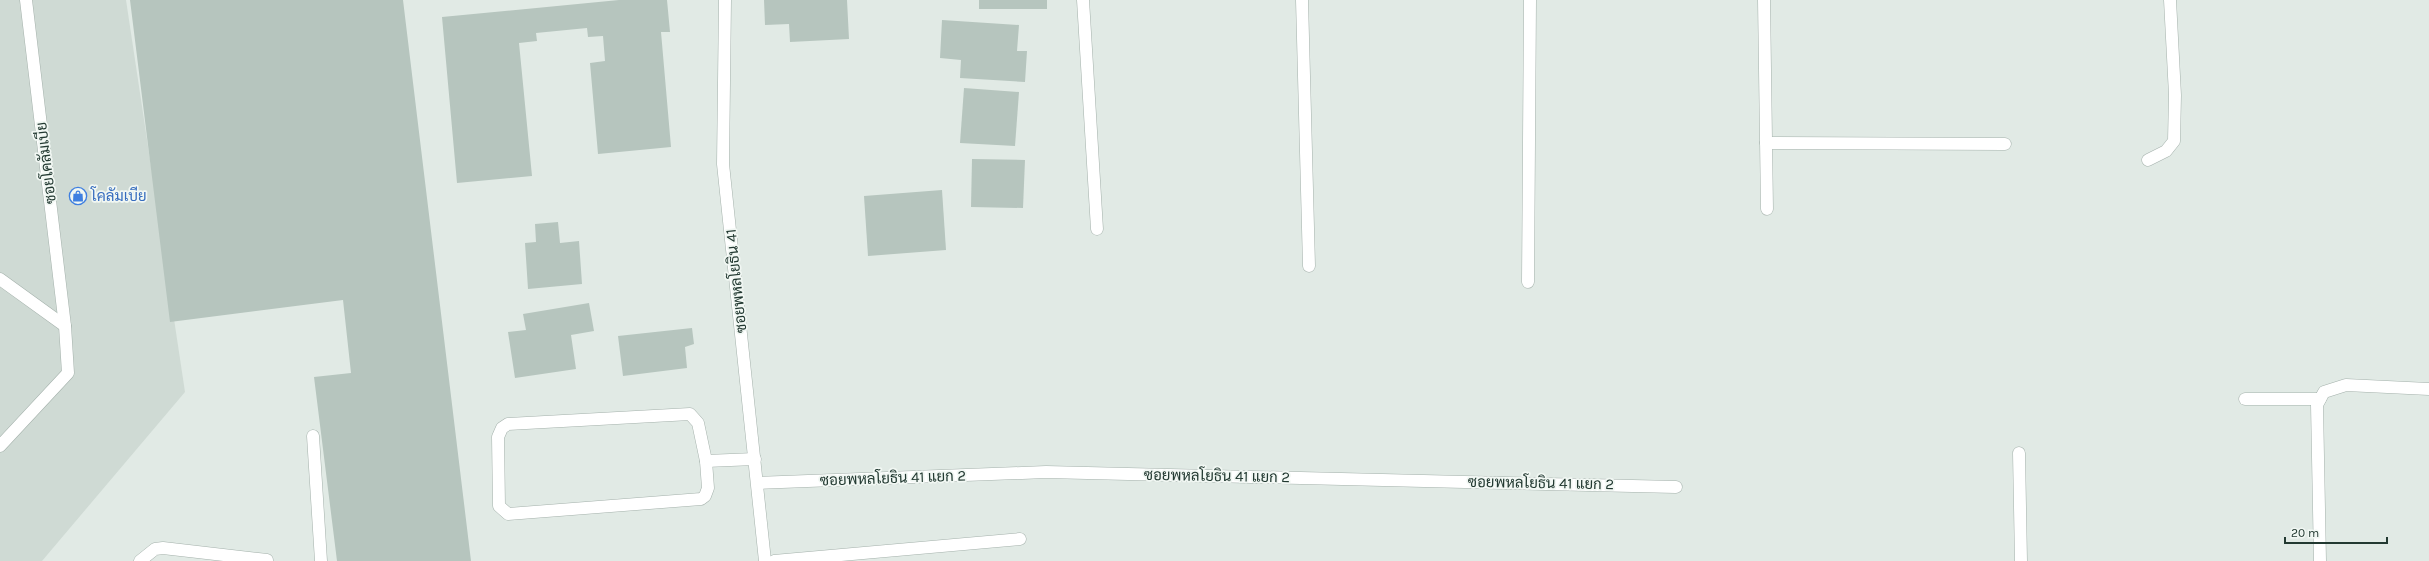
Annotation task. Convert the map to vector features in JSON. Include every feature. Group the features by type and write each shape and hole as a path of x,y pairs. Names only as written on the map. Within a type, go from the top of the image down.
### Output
{"street":[{"name":"ซอยโคลัมเบีย","path":"0,446 68,373 65,326 26,0"},
{"name":"ซอยพหลโยธิน 41","path":"725,0 722,164 758,483 765,561"},
{"path":"1083,0 1097,229"},
{"path":"1302,0 1309,266"},
{"path":"1528,282 1530,0"},
{"path":"1764,0 1767,208"},
{"path":"2148,160 2166,151 2174,141 2175,95 2170,0"},
{"path":"1766,142 2005,144"},
{"path":"0,279 65,326"},
{"path":"2245,399 2322,395 2346,385 2429,389"},
{"path":"2320,561 2317,405 2322,395"},
{"path":"690,414 698,423 706,461 708,488 706,496 701,499 508,514 499,506 498,437 502,428 508,424 690,414"},
{"path":"313,436 321,561"},
{"path":"2019,453 2021,561"},
{"path":"706,461 755,459"},
{"name":"ซอยพหลโยธิน 41 แยก 2","path":"758,483 1046,472 1676,487"},
{"path":"774,561 1020,539"},
{"path":"140,561 155,549 163,548 267,560"}],"shaded area":[{"name":"โคลัมเบีย","path":"0,0 126,0 185,392 42,561 0,561"}],"building":[{"path":"130,0 403,0 471,561 337,561 314,377 351,373 343,300 170,322"},
{"path":"619,0 667,0 670,32 661,32 671,147 598,154 590,63 605,61 603,36 588,37 587,28 536,33 537,41 519,43 532,176 457,183 442,17"},
{"path":"764,0 847,0 849,39 790,42 789,24 765,25"},
{"path":"979,0 1047,0 1047,9 979,9"},
{"path":"942,20 1019,25 1017,51 1027,51 1025,82 960,78 961,60 940,58"},
{"path":"964,88 1019,92 1015,146 960,143"},
{"path":"972,159 1025,160 1023,208 971,207"},
{"path":"942,190 946,250 868,256 864,196"},
{"path":"558,222 560,243 579,241 582,284 528,289 525,243 536,242 535,224"},
{"path":"589,303 594,331 571,335 576,369 515,378 508,332 526,330 523,314"},
{"path":"692,328 694,344 685,347 687,368 623,376 618,336"}],"place":[{"name":"โคลัมเบีย","path":"78,196"}]}
